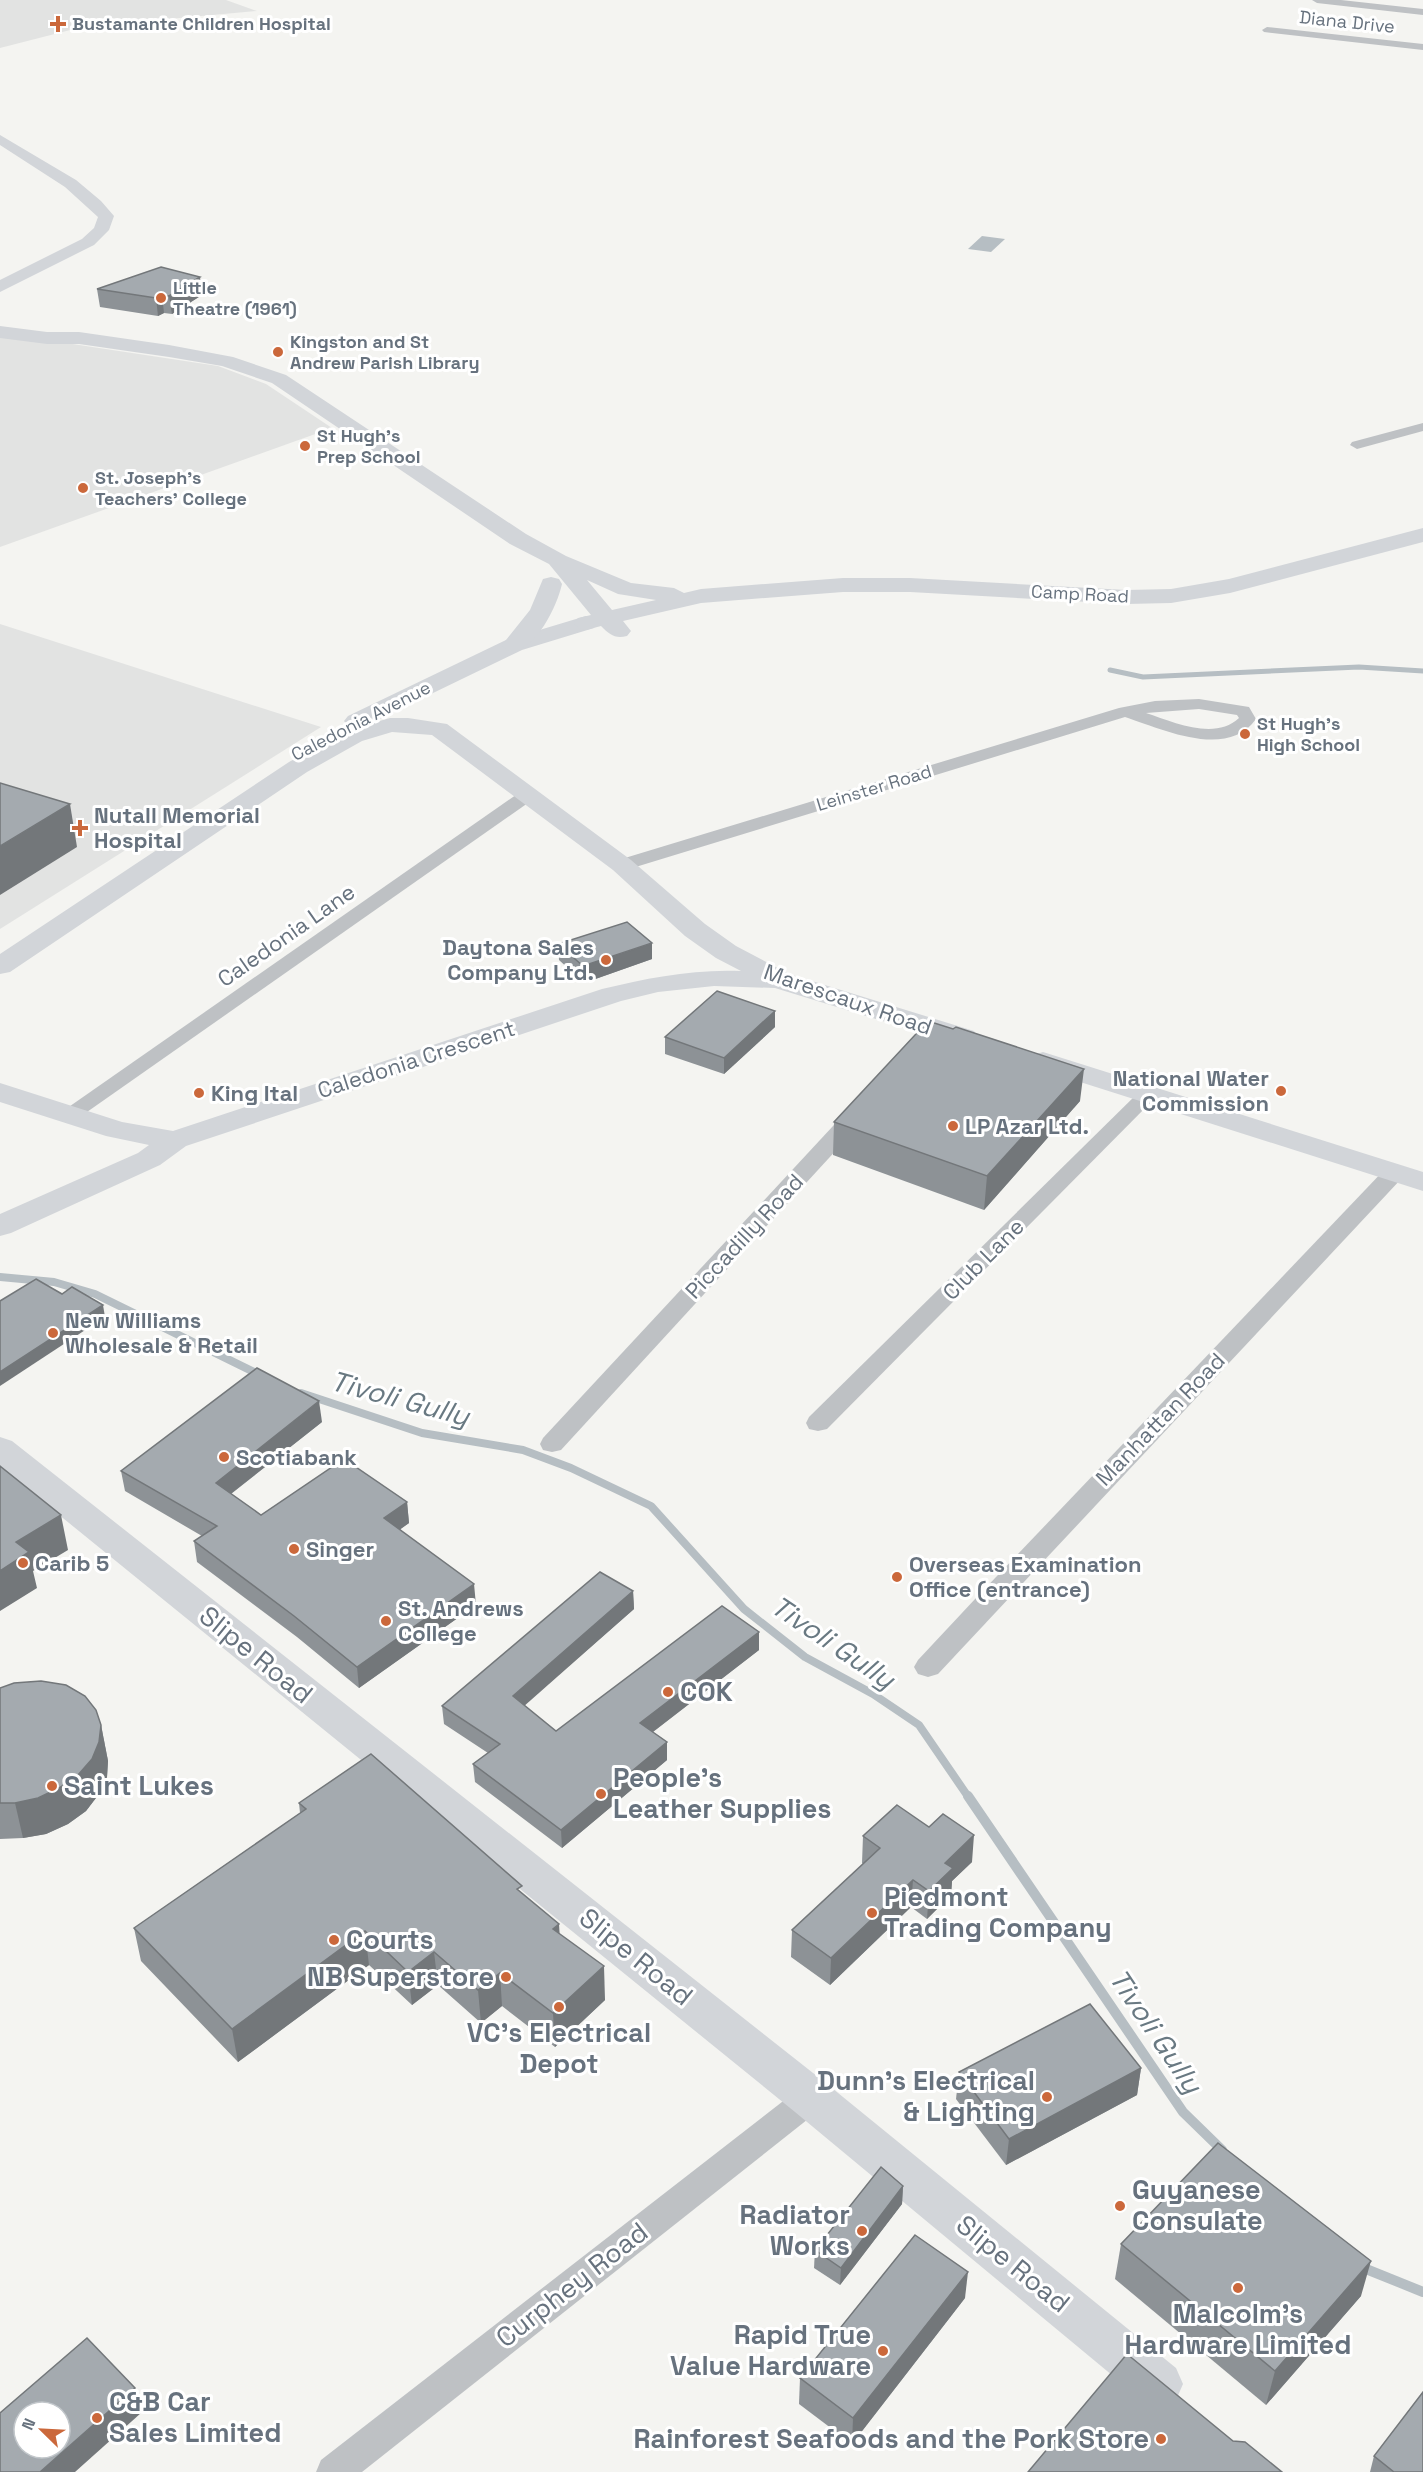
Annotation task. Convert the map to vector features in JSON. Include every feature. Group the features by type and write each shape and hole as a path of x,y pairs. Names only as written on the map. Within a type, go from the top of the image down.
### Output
{"main road":[{"path":"0,139 74,186 95,203 106,216 101,230 88,242 0,287"},
{"path":"0,322 58,331 79,338"},
{"path":"0,332 47,338 79,338 226,361 279,379 519,539 557,559 626,589 701,596"},
{"name":"Camp Road","path":"602,627 701,596 730,596 775,589 910,585 1126,597 1171,596 1230,586 1423,535"},
{"path":"519,539 550,584 602,627"},
{"path":"557,559 602,627"},
{"path":"514,645 544,609 548,602 550,584"},
{"name":"Camp Road","path":"602,627 710,605 730,596"},
{"name":"Caledonia Avenue","path":"0,945 314,742 514,645 602,627"},
{"name":"Caledonia Avenue","path":"439,729 434,716 435,707 443,696 459,686 602,627"},
{"name":"Caledonia Avenue","path":"0,966 298,767 354,736 390,725 408,724 439,729"},
{"name":"Marescaux Road","path":"439,729 622,865 695,930 726,952 779,980 928,1037 1003,1049 1423,1182"},
{"name":"Caledonia Crescent","path":"658,984 690,970 700,960 704,951 702,941 695,930"},
{"name":"Caledonia Crescent","path":"0,1226 149,1159 175,1140 612,995 658,984 714,978 779,980"},
{"name":"Caledonia Crescent","path":"0,1092 117,1130 175,1140"},
{"name":"Slipe Road","path":"0,1449 811,2098 1187,2407"}],"street":[{"path":"1317,0 1423,12"},
{"path":"1370,15 1379,7"},
{"name":"Diana Drive","path":"1267,30 1423,48"},
{"path":"1343,38 1352,30"},
{"path":"1357,445 1423,427"},
{"name":"Leinster Road","path":"622,865 1125,712 1159,704 1199,703 1243,711 1248,719 1244,727 1233,733 1212,735 1125,712"},
{"name":"Caledonia Lane","path":"70,1115 529,794"},
{"name":"Club Lane","path":"818,1424 1148,1094"},
{"name":"Piccadilly Road","path":"552,1444 872,1098"},
{"name":"Manhattan Road","path":"928,1667 1064,1518 1223,1355 1394,1173"},
{"name":"Curphey Road","path":"333,2472 811,2098"}],"shaded area":[{"name":"Bustamante Children Hospital","path":"0,0 226,0 257,11 82,27 0,48"},
{"path":"982,236 1005,239 991,252 968,249"},
{"name":"St. Joseph's Teachers' College","path":"0,333 218,366 266,384 332,428 0,547"},
{"name":"Nutall Memorial Hospital","path":"0,624 321,727 0,929"}],"building":[{"path":"161,267 200,277 169,296 162,295 156,298 97,289"},
{"path":"0,783 70,804 0,846"},
{"path":"627,922 652,943 583,966 558,944"},
{"path":"717,991 775,1011 724,1058 665,1037"},
{"name":"LP Azar Ltd.","path":"928,1021 953,1029 956,1027 1084,1069 987,1176 834,1122"},
{"path":"36,1279 62,1294 72,1287 103,1305 0,1372 0,1301"},
{"path":"257,1368 319,1401 216,1483 261,1515 344,1459 407,1502 384,1518 474,1584 357,1667 294,1616 194,1541 217,1526 121,1471"},
{"path":"0,1466 61,1515 16,1542 29,1552 0,1571"},
{"path":"600,1572 633,1591 513,1696 556,1731 722,1606 759,1632 640,1723 667,1742 561,1830 473,1764 500,1744 442,1706"},
{"name":"Saint Lukes","path":"41,1681 66,1685 85,1696 96,1710 101,1725 99,1742 92,1759 78,1775 59,1788 38,1798 15,1803 0,1803 0,1688 14,1683"},
{"name":"Courts","path":"371,1754 522,1886 517,1889 559,1924 553,1929 604,1966 553,2013 500,1973 478,1990 434,1952 408,1972 365,1931 232,2029 134,1928 306,1809 299,1803"},
{"path":"897,1805 929,1827 943,1814 974,1835 945,1863 953,1868 929,1891 913,1880 831,1958 792,1930 880,1848 863,1836"},
{"name":"Dunn's Electrical & Lighting","path":"1090,2004 1141,2068 1009,2139 959,2072"},
{"name":"Malcolm's Hardware Limited","path":"1218,2143 1371,2261 1275,2371 1121,2244"},
{"path":"881,2167 903,2186 841,2268 815,2250"},
{"name":"Rapid True Value Hardware","path":"915,2235 968,2272 853,2418 800,2378"},
{"path":"87,2338 135,2388 72,2444 72,2400 15,2400"},
{"path":"1127,2354 1233,2441 1245,2442 1282,2472 1028,2472"},
{"path":"1423,2392 1423,2472 1394,2472 1374,2456"},
{"path":"12,2403 12,2460 54,2460 40,2472 0,2472 0,2413"}],"waterway":[{"path":"1110,670 1143,677 1359,667 1423,671"},
{"name":"Tivoli Gully","path":"0,1277 54,1282 95,1294 260,1375"},
{"name":"Tivoli Gully","path":"301,1393 422,1433 523,1450 571,1468 651,1506 744,1609 805,1657 873,1694 919,1725 969,1798"},
{"name":"Tivoli Gully","path":"968,1796 1183,2112 1222,2150"},
{"name":"Tivoli Gully","path":"1361,2267 1423,2292"}],"place":[{"name":"Bustamante Children Hospital","path":"58,24"},
{"name":"Little Theatre (1961)","path":"161,298"},
{"name":"Kingston and St Andrew Parish Library","path":"278,352"},
{"name":"St Hugh's Prep School","path":"305,446"},
{"name":"St. Joseph's Teachers' College","path":"83,488"},
{"name":"St Hugh's High School","path":"1245,734"},
{"name":"Nutall Memorial Hospital","path":"80,828"},
{"name":"Daytona Sales Company Ltd.","path":"606,960"},
{"name":"National Water Commission","path":"1281,1091"},
{"name":"King Ital","path":"199,1093"},
{"name":"LP Azar Ltd.","path":"953,1126"},
{"name":"New Williams Wholesale & Retail","path":"53,1333"},
{"name":"Scotiabank","path":"224,1457"},
{"name":"Singer","path":"294,1549"},
{"name":"Carib 5","path":"23,1563"},
{"name":"Overseas Examination Office (entrance)","path":"897,1577"},
{"name":"St. Andrews College","path":"386,1621"},
{"name":"COK","path":"668,1692"},
{"name":"Saint Lukes","path":"52,1786"},
{"name":"People's Leather Supplies","path":"601,1794"},
{"name":"Piedmont Trading Company","path":"872,1913"},
{"name":"Courts","path":"334,1940"},
{"name":"NB Superstore","path":"506,1977"},
{"name":"VC's Electrical Depot","path":"559,2007"},
{"name":"Dunn's Electrical & Lighting","path":"1047,2097"},
{"name":"Guyanese Consulate","path":"1120,2206"},
{"name":"Radiator Works","path":"862,2231"},
{"name":"Malcolm's Hardware Limited","path":"1238,2288"},
{"name":"Rapid True Value Hardware","path":"883,2351"},
{"name":"C&B Car Sales Limited","path":"97,2418"},
{"name":"Rainforest Seafoods and the Pork Store","path":"1161,2439"}]}
